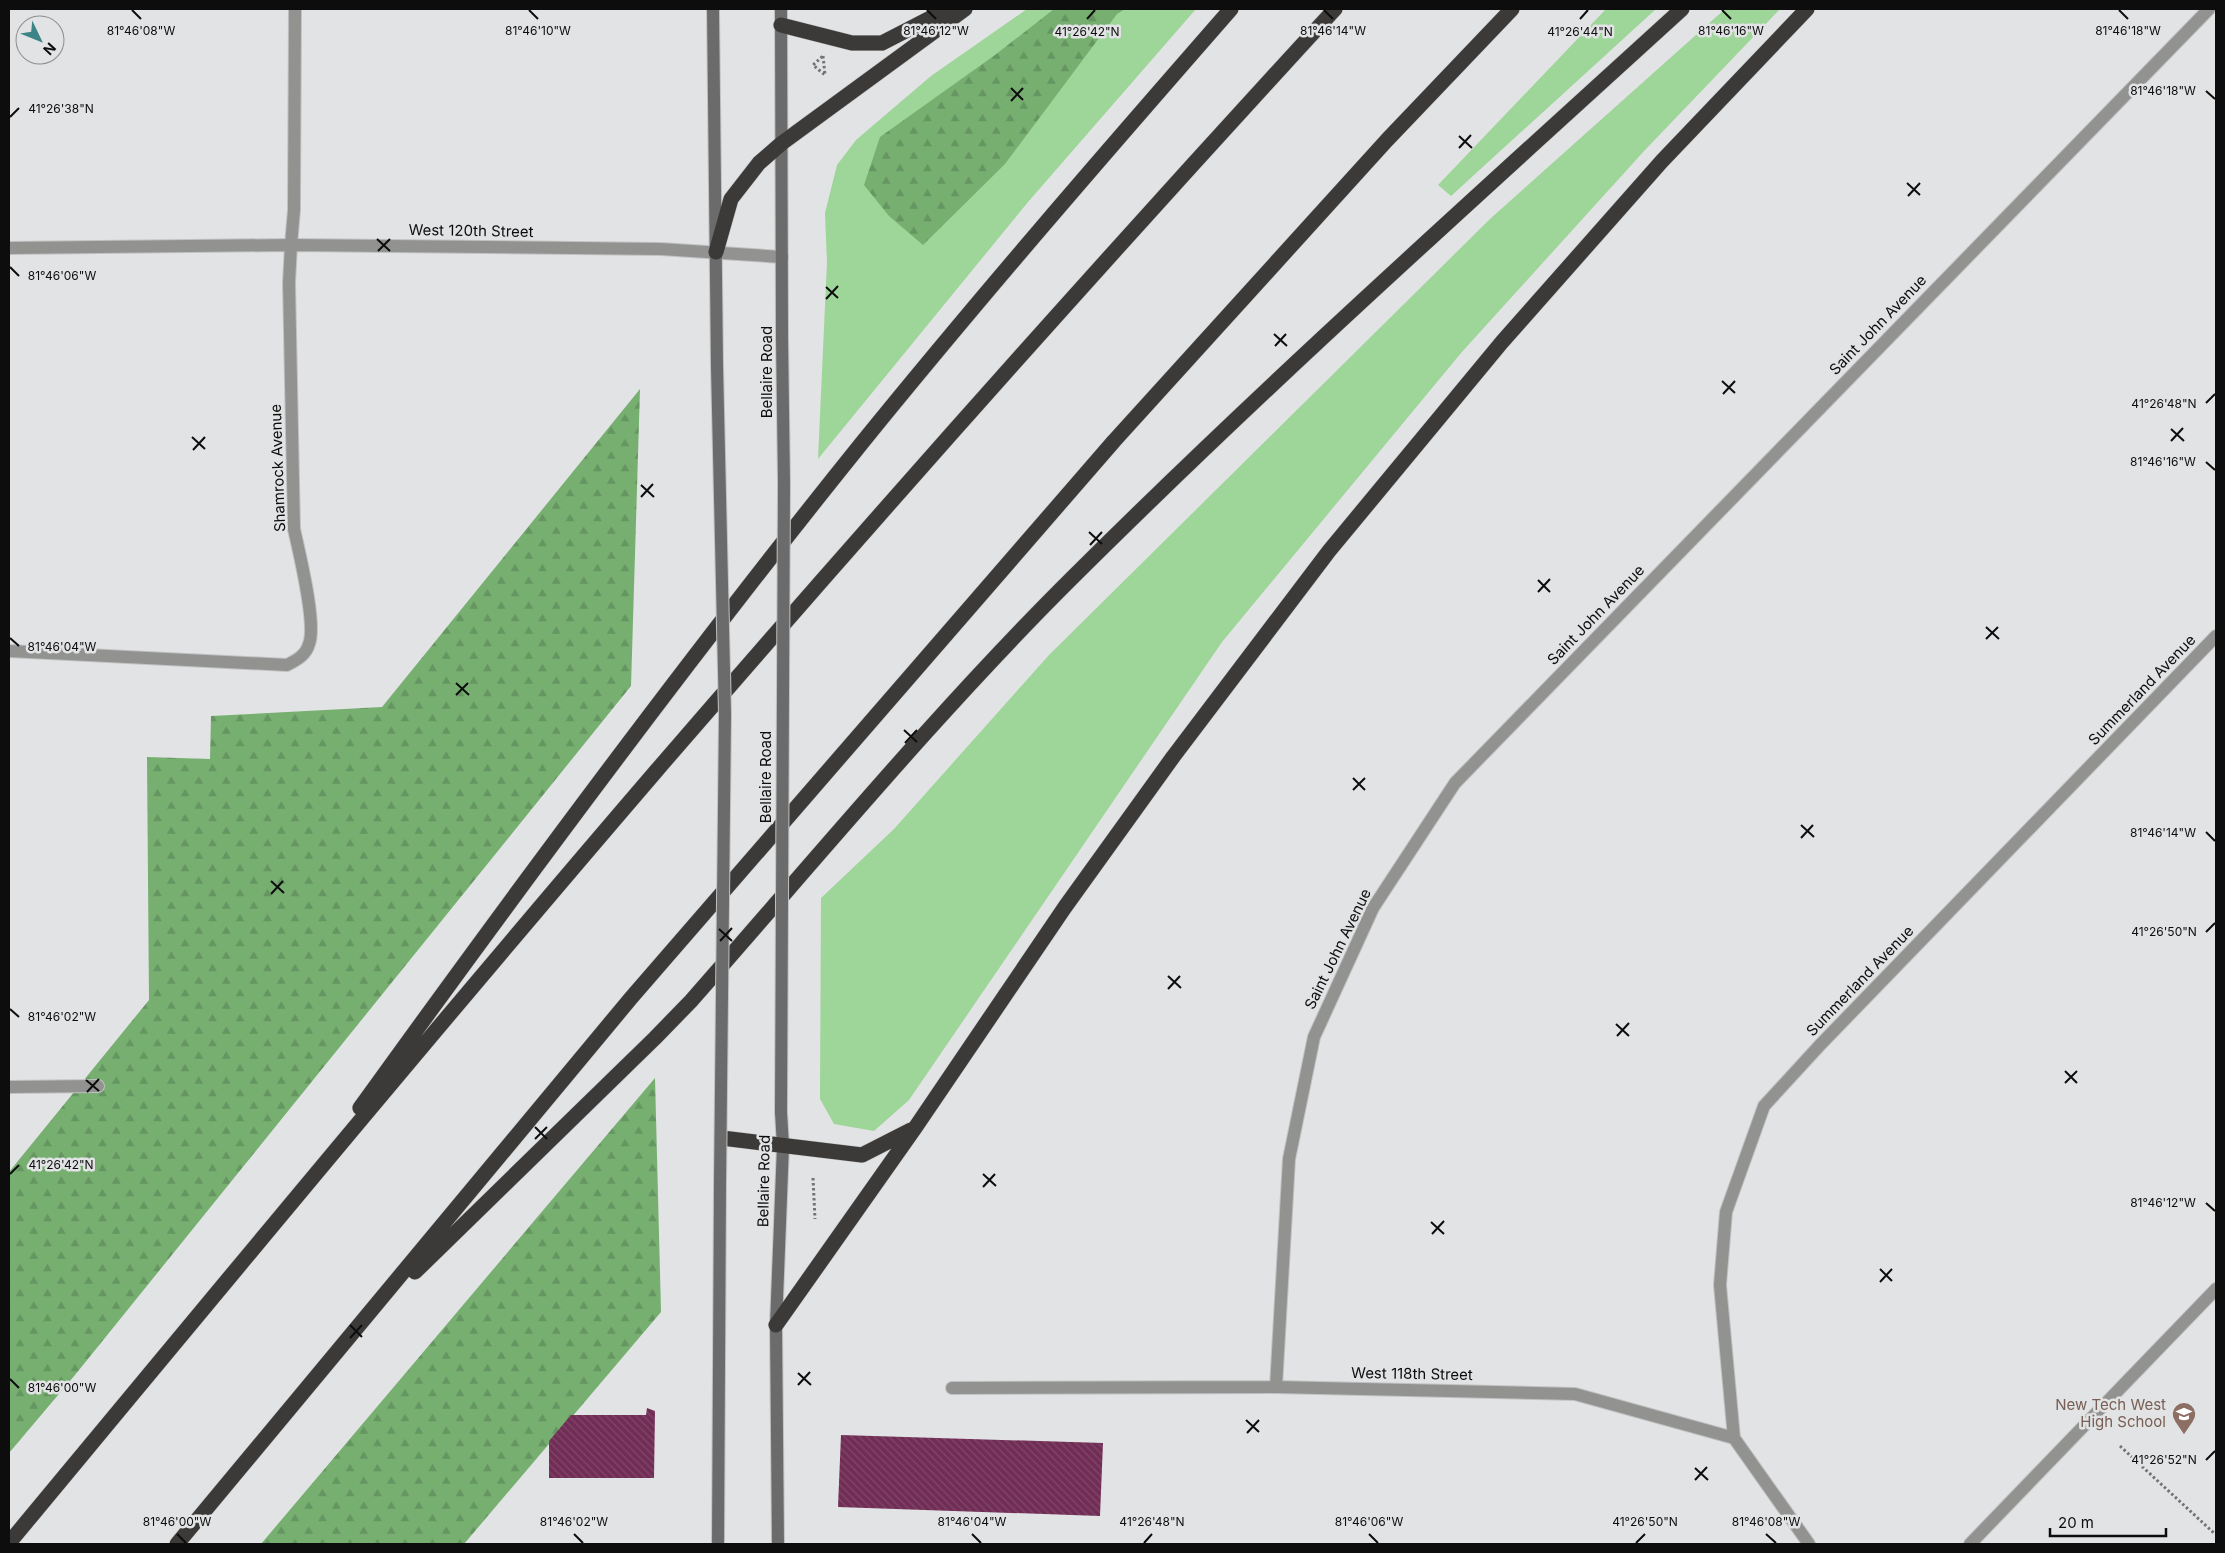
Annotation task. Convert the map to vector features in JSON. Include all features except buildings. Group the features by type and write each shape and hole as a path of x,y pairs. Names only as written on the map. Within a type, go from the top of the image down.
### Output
{"highway":[{"path":"781,25 852,43 882,43 948,9"},
{"path":"716,252 731,199 759,163 782,143 965,9"},
{"path":"290,1204 618,755 861,444 1098,160 1231,9"},
{"path":"9,1543 290,1204 657,770 1123,239 1335,9"},
{"path":"178,1544 631,998 1108,449 1387,140 1512,9"},
{"path":"359,1327 691,1002 967,688 1072,578 1319,341 1682,9"},
{"path":"776,1324 915,1128 1082,884 1174,756 1329,552 1508,335 1662,161 1807,9"},
{"path":"722,1138 862,1155 915,1128"}],"street":[{"name":"Shamrock Avenue","path":"9,651 287,665 305,654 312,635 303,568 294,529 289,283 294,210 294,9"},
{"path":"713,9 717,366 725,714 718,1544"},
{"name":"Bellaire Road","path":"778,1544 776,1324 783,1146 781,1112 784,483 780,9"},
{"name":"Saint John Avenue","path":"1276,1387 1289,1159 1314,1037 1372,908 1454,783 2209,9"},
{"name":"West 120th Street","path":"9,248 291,245 662,249 782,257"},
{"name":"Summerland Avenue","path":"1734,1438 1720,1284 1726,1212 1764,1106 1820,1045 2216,636"},
{"path":"9,1087 98,1086"},
{"path":"1970,1544 2216,1289"},
{"name":"West 118th Street","path":"952,1388 1276,1387 1575,1394 1734,1438"},
{"path":"1734,1438 1809,1544"}],"path":[{"path":"813,1175 815,1218"},
{"path":"2120,1446 2215,1534"}],"green space":[{"path":"1027,9 1196,9 1028,202 818,459 827,262 825,213 837,165 856,140 931,76"},
{"path":"1054,9 1125,9 1117,14 1005,164 923,245 889,216 864,185 880,137 995,55"},
{"path":"1606,9 1656,9 1451,196 1438,185"},
{"path":"1725,9 1780,9 1645,150 1461,353 1222,642 909,1100 874,1131 834,1124 820,1099 821,898 894,829 1049,655 1490,219"},
{"path":"640,389 631,686 75,1375 9,1453 9,1172 149,1000 147,757 210,759 211,716 382,707"},
{"path":"655,1078 661,1312 464,1544 261,1544"}],"place":[{"name":"New Tech West High School","path":"2184,1435"}]}
